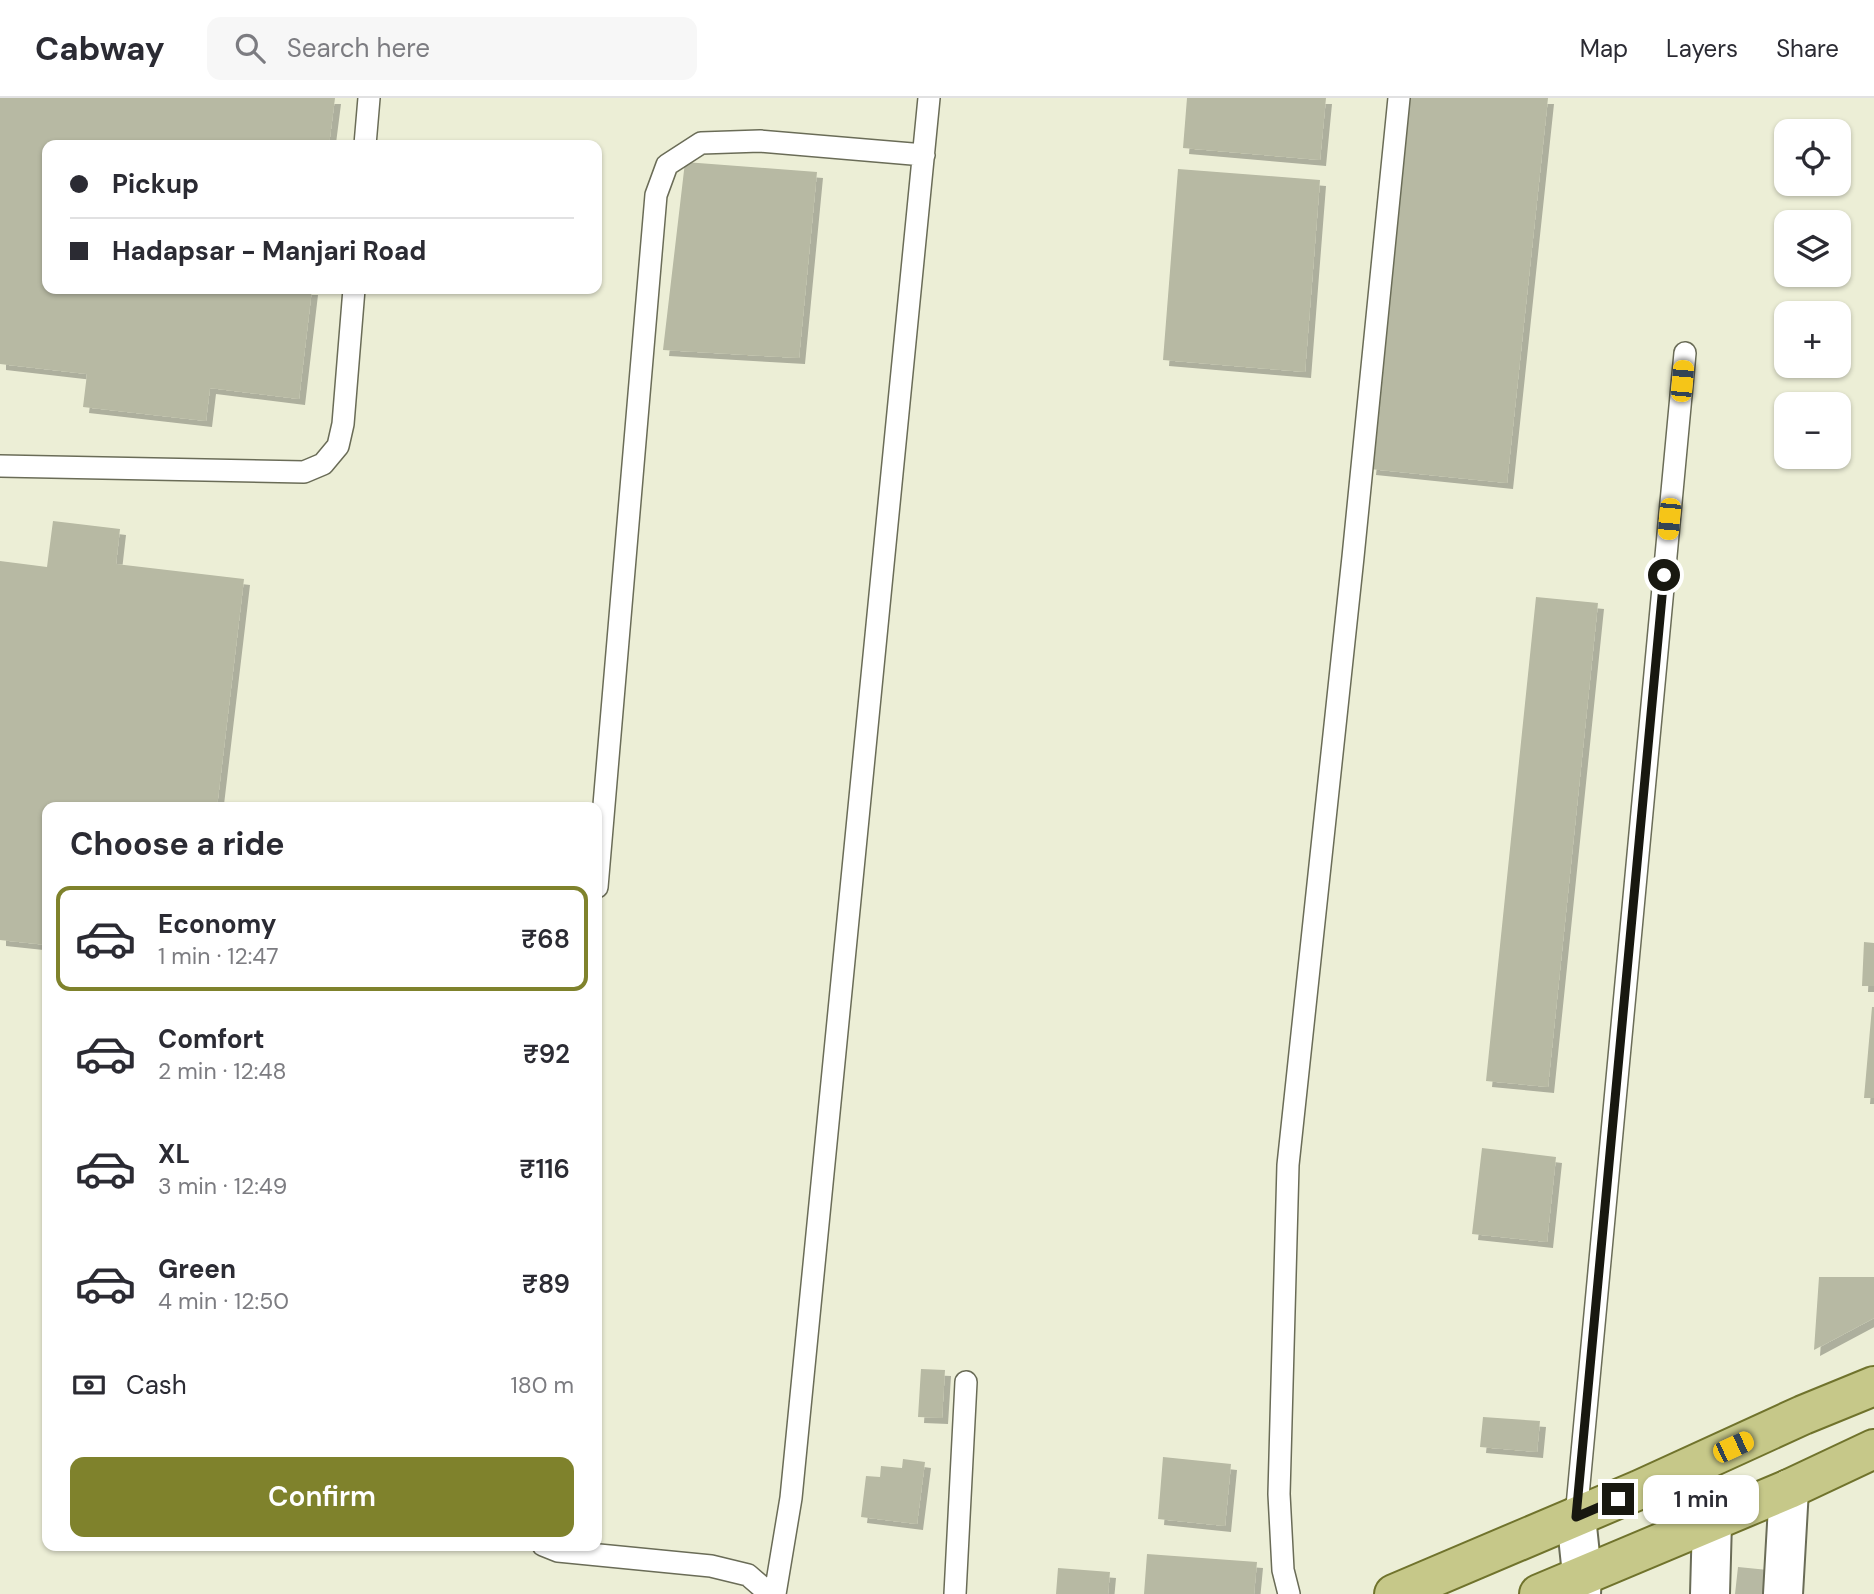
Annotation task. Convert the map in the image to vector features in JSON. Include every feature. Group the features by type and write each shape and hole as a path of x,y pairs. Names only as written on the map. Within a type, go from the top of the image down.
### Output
{"main road":[{"path":"1394,1594 1874,1386"},
{"path":"1539,1594 1582,1584 1712,1521 1874,1449"}],"street":[{"path":"1783,1594 1789,1489"},
{"path":"1576,1517 1582,1584"},
{"path":"1710,1594 1712,1521"}],"lane":[{"path":"365,140 369,98"},
{"path":"558,1551 711,1566 748,1575 772,1594 792,1498 929,98"},
{"path":"1289,1594 1283,1570 1279,1494 1288,1165 1399,98"},
{"path":"602,828 656,195 667,165 701,143 760,141 924,155"},
{"path":"0,466 304,472 323,464 338,446 343,424 354,294"},
{"path":"1576,1517 1685,353"},
{"path":"955,1594 966,1382"}],"building":[{"path":"0,98 335,98 330,140 42,140 42,294 311,294 299,399 210,388 206,421 83,407 87,374 0,364"},
{"path":"1187,98 1326,98 1320,160 1183,148"},
{"path":"1409,98 1548,98 1507,483 1370,469"},
{"path":"685,162 817,172 799,358 663,350"},
{"path":"1178,169 1320,180 1305,372 1163,360"},
{"path":"53,521 120,529 116,564 244,579 218,802 42,802 42,944 0,940 0,561 47,567"},
{"path":"1536,597 1598,603 1548,1087 1486,1081"},
{"path":"1864,942 1874,943 1874,986 1862,986"},
{"path":"1872,1007 1874,1098 1864,1098"},
{"path":"1482,1148 1556,1157 1547,1242 1472,1234"},
{"path":"1819,1277 1874,1277 1874,1318 1814,1350"},
{"path":"921,1369 945,1370 942,1418 918,1417"},
{"path":"1483,1417 1540,1421 1537,1452 1480,1447"},
{"path":"1163,1457 1231,1464 1225,1526 1158,1519"},
{"path":"903,1459 925,1462 917,1524 861,1517 866,1476 880,1477 881,1466 902,1468"},
{"path":"1147,1554 1257,1562 1254,1594 1144,1594"},
{"path":"1738,1567 1778,1571 1776,1594 1735,1594"},
{"path":"1058,1568 1110,1572 1108,1594 1056,1594"}],"route":[{"path":"1618,1499 1576,1517 1664,575"}]}
